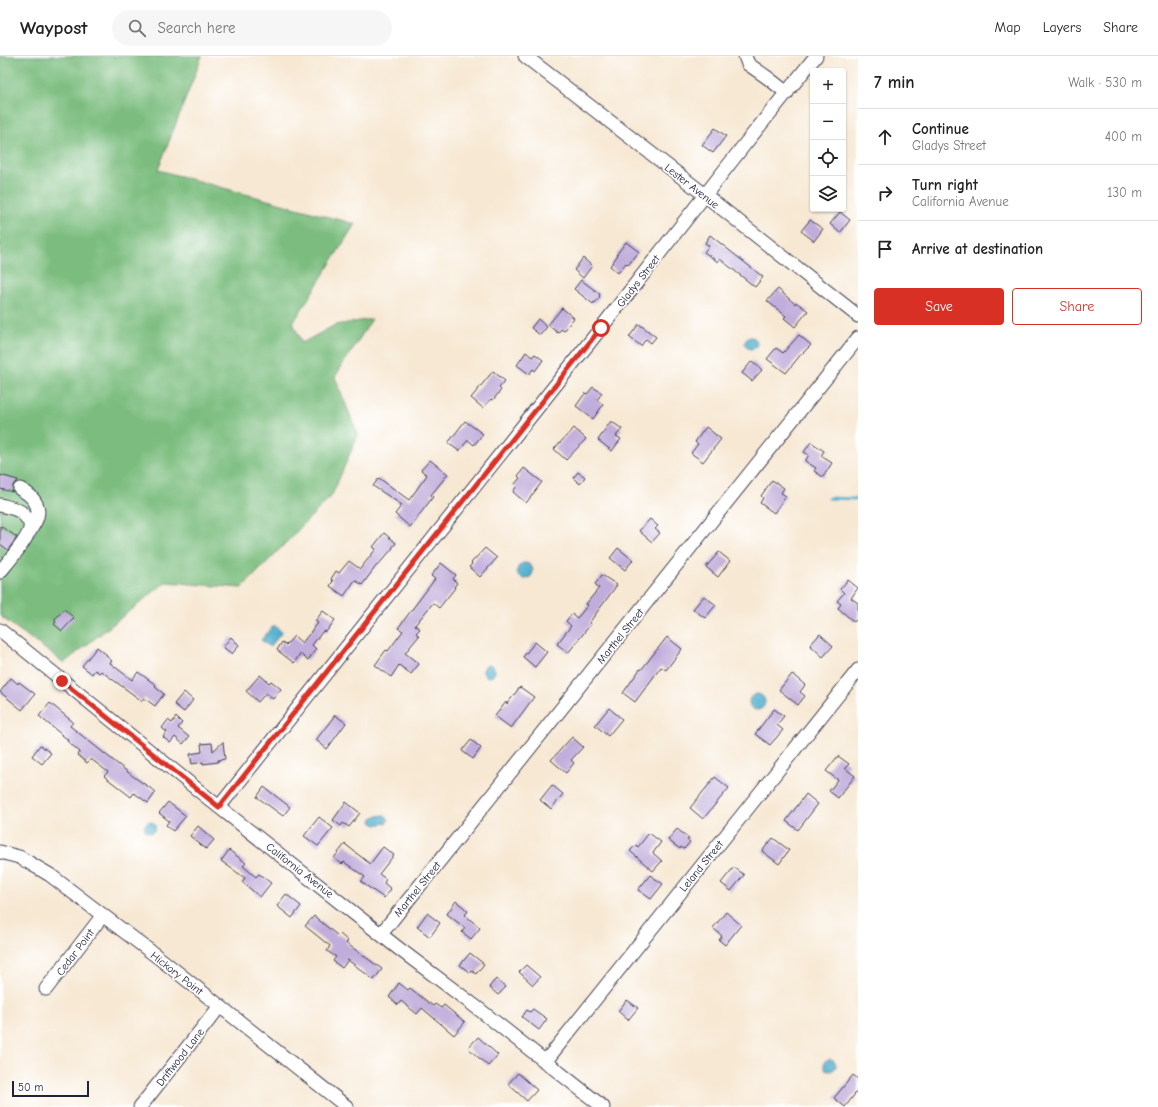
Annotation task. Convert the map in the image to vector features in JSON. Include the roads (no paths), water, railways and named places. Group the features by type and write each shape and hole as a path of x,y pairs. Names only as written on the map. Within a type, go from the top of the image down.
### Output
{"street":[{"name":"Lester Avenue","path":"525,56 858,316"},
{"path":"745,56 748,64 787,93"},
{"name":"Gladys Street","path":"219,807 816,56"},
{"name":"Marthel Street","path":"381,934 858,338"},
{"path":"0,572 25,541 37,517 38,510 33,499 28,493 20,489"},
{"path":"0,505 20,511 27,518 30,525 30,531"},
{"name":"California Avenue","path":"0,630 219,807 603,1107"},
{"name":"Leland Street","path":"545,1062 858,670"},
{"name":"Hickory Point","path":"0,852 18,857 50,875 163,961 343,1106"},
{"name":"Cedar Point","path":"46,989 103,915"},
{"name":"Driftwood Lane","path":"140,1107 220,1006"}],"water":[{"path":"753,337 756,338 756,348 749,349 746,348 745,341 746,338"},
{"path":"522,563 528,563 533,568 531,577 528,579 522,579 517,574 517,568"},
{"path":"274,625 282,632 270,647 261,640"},
{"path":"487,665 491,665 495,671 491,677 487,677 483,673 483,669"},
{"path":"757,694 764,699 765,702 760,709 757,710 750,705 749,702 754,695"},
{"path":"384,815 388,819 386,823 376,825 372,823 372,818"},
{"path":"150,821 154,823 156,827 154,831 150,833 146,831 144,827 146,823"},
{"path":"830,1059 834,1061 836,1065 834,1069 830,1071 826,1069 824,1065 826,1061"}],"waterway":[{"path":"829,498 858,499"}]}
